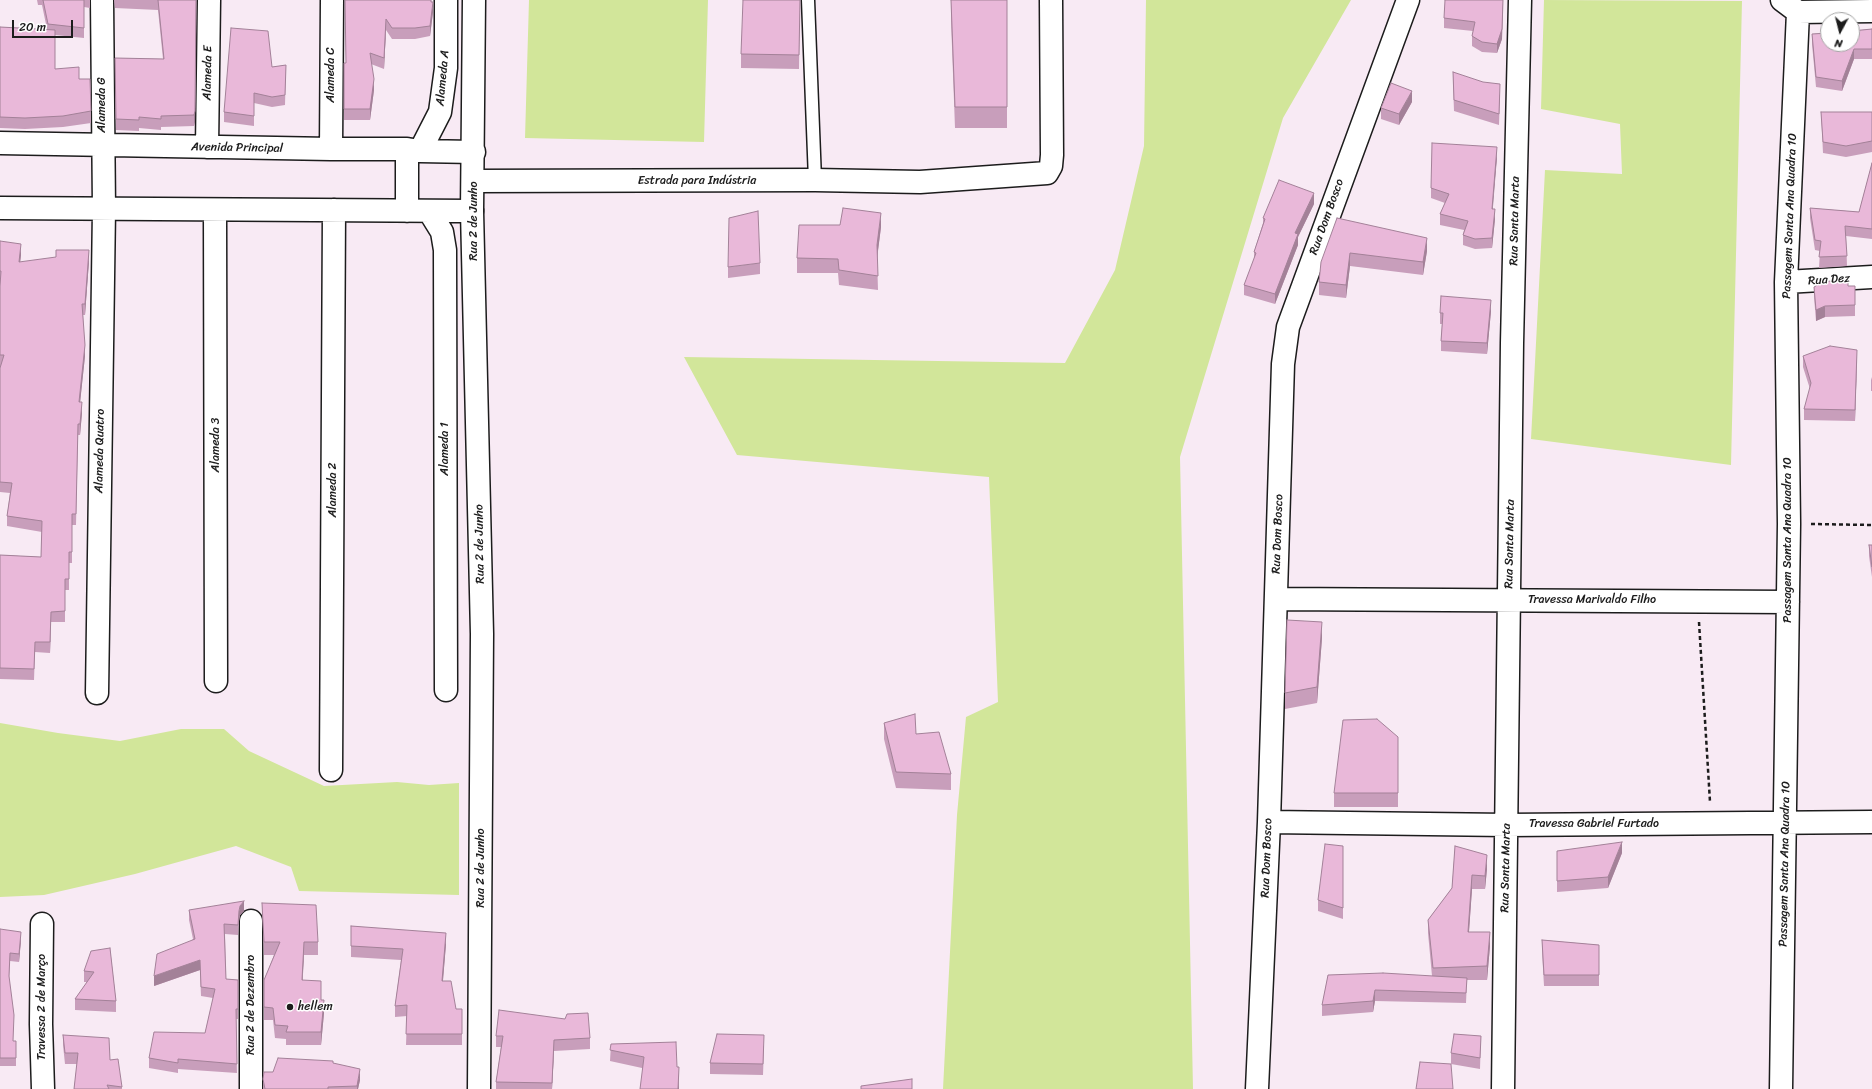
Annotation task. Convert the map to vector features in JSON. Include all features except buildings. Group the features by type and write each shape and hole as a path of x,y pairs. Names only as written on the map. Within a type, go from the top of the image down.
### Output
{"street":[{"name":"Alameda G","path":"102,0 102,145 104,209"},
{"name":"Alameda E","path":"207,147 209,0"},
{"name":"Alameda C","path":"331,149 332,0"},
{"name":"Alameda A","path":"414,150 440,112 446,68 446,0"},
{"name":"Rua 2 de Junho","path":"474,0 474,181 472,211 482,634 479,1089"},
{"name":"Estrada para Indústria","path":"474,181 815,180 920,182 1047,173 1051,166 1052,155 1051,0"},
{"name":"Rua Dom Bosco","path":"1257,1089 1269,822 1283,364 1288,328 1408,0"},
{"name":"Rua Santa Marta","path":"1503,1089 1512,343 1520,0"},
{"path":"1790,6 1872,11"},
{"name":"Passagem Santa Ana Quadra 10","path":"1781,1089 1786,823 1789,524 1786,282 1790,6"},
{"name":"Avenida Principal","path":"0,143 474,152"},
{"path":"407,211 414,150"},
{"path":"0,208 472,211"},
{"name":"Alameda Quatro","path":"97,693 104,209"},
{"name":"Alameda 3","path":"215,210 216,681"},
{"name":"Alameda 2","path":"331,770 334,210"},
{"name":"Alameda 1","path":"429,211 442,232 445,250 446,690"},
{"name":"Rua Dez","path":"1786,282 1872,277"},
{"name":"Travessa Marivaldo Filho","path":"1276,599 1788,602"},
{"name":"Travessa Gabriel Furtado","path":"1269,822 1507,825 1872,822"},
{"name":"Rua 2 de Dezembro","path":"251,1089 252,921"},
{"name":"Travessa 2 de Março","path":"42,924 41,1024 43,1089"}],"lane":[{"path":"808,0 815,180"}],"path":[{"path":"1789,524 1872,525"},
{"path":"1698,601 1712,824"}],"green space":[{"path":"529,0 708,0 704,142 525,138"},
{"path":"1146,0 1351,0 1283,118 1180,457 1193,1089 943,1089 957,815 966,717 998,702 989,477 737,455 684,357 1065,363 1115,270 1144,146"},
{"path":"1544,0 1742,1 1731,465 1531,439 1545,170 1622,174 1620,124 1541,109"},
{"path":"0,723 58,733 120,741 181,729 224,729 249,751 324,786 397,782 429,785 459,783 459,895 299,891 291,867 236,846 135,874 44,895 0,897"}],"place":[{"name":"hellem","path":"290,1007"}]}
